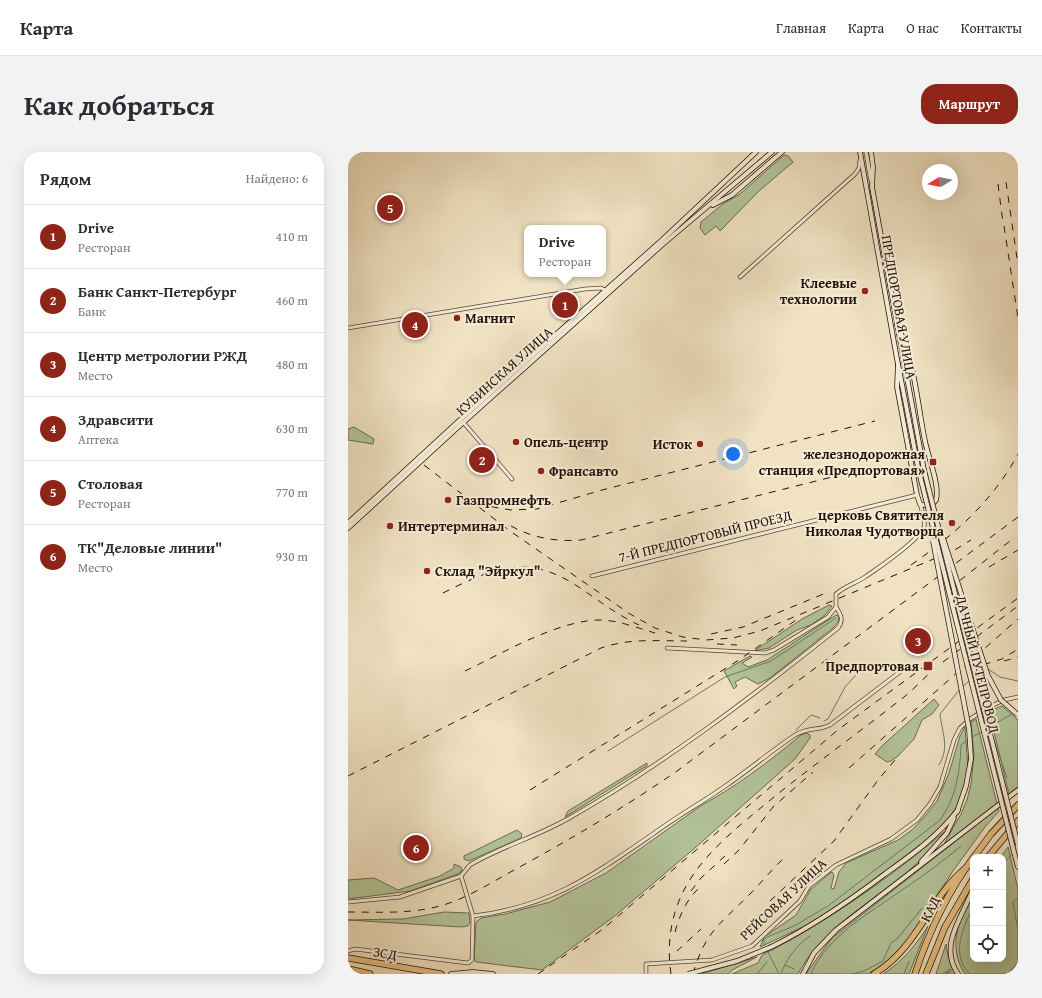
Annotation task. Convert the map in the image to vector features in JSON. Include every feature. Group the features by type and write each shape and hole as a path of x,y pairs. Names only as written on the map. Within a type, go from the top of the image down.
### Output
{"highway":[{"name":"КАД","path":"975,854 991,834 1018,805"},
{"path":"991,854 1018,822"},
{"name":"КАД","path":"916,974 922,954 946,903 970,862"},
{"path":"874,974 899,955 921,927 951,880 966,868"},
{"name":"КАД","path":"926,974 945,927 970,884"},
{"name":"ЗСД","path":"348,958 441,974"},
{"name":"ЗСД","path":"348,969 370,974"}],"main road":[{"name":"КУБИНСКАЯ УЛИЦА","path":"348,523 607,291 756,152"},
{"name":"КУБИНСКАЯ УЛИЦА","path":"607,291 772,152"},
{"path":"704,210 732,195 782,152"},
{"name":"ПРЕДПОРТОВАЯ УЛИЦА","path":"860,152 918,466"},
{"path":"871,152 874,167 872,187"},
{"name":"ПРЕДПОРТОВАЯ УЛИЦА","path":"872,187 923,464"},
{"path":"897,325 908,355 925,445 937,491 934,503 924,506 920,504 917,495 897,387 898,364"},
{"name":"КУБИНСКАЯ УЛИЦА","path":"348,528 462,420"},
{"name":"ДАЧНЫЙ ПУТЕПРОВОД","path":"923,464 1018,845"},
{"name":"ДАЧНЫЙ ПУТЕПРОВОД","path":"918,466 1018,867"},
{"path":"910,873 947,833 958,810 966,786 971,759 969,729 931,523"},
{"path":"938,527 988,676 1001,700 1018,715"},
{"path":"803,974 814,953 836,930 1018,790"},
{"path":"688,974 737,961 771,947 808,929 865,889 933,838 958,810"},
{"path":"958,974 951,960 951,940 954,927 972,890"},
{"path":"451,974 473,972 493,974"}],"street":[{"path":"740,277 855,174 859,168 860,152"},
{"name":"ПРЕДПОРТОВАЯ УЛИЦА","path":"866,152 872,187"},
{"path":"855,174 861,173 865,177"},
{"path":"348,328 585,289 601,288 607,291"},
{"path":"462,420 512,479"},
{"name":"7-Й ПРЕДПОРТОВЫЙ ПРОЕЗД","path":"592,576 917,495"},
{"path":"348,902 400,897 461,876 470,865 478,860 570,818 716,721 791,666 838,628 842,623 842,618 836,607 836,594 864,577 899,552 921,532 924,520 920,504"},
{"path":"666,648 766,653 774,650 799,633 817,625 828,617 836,607"},
{"path":"473,916 515,909 544,900 586,880 725,787 795,735 808,728 822,728 830,725 905,668"},
{"name":"РЕЙСОВАЯ УЛИЦА","path":"646,974 646,964 704,962 724,957 752,946 800,901 809,886 836,864 891,839 912,825 930,804 940,787 954,740 960,728 970,719 989,708 1004,700 1018,697"},
{"path":"348,951 355,949 468,963 472,960 473,916 461,876"}],"green space":[{"path":"784,155 788,156 793,162 759,191 720,231 716,226 705,235 700,228 701,222 723,204 740,194"},
{"path":"354,427 374,439 373,444 348,440 348,429"},
{"path":"829,605 832,606 825,615 811,625 797,630 769,648 754,651 802,619"},
{"path":"836,615 839,616 838,622 833,628 770,678 758,684 745,677 735,682 737,686 734,689 724,671 750,656 752,657 742,663 748,667 767,660"},
{"path":"934,699 939,705 932,714 922,720 914,739 898,756 887,762 875,754 883,745"},
{"path":"1002,706 1018,720 1018,787 1009,794 989,711"},
{"path":"976,719 997,804 944,844 967,800 971,784 974,755 971,722"},
{"path":"965,727 968,769 965,785 956,808 943,827 835,909 807,925 760,947 764,937 796,915 811,889 830,873 832,872 834,875 831,888 834,889 839,872 846,863 898,840 912,830 926,815 937,801 949,773 960,736"},
{"path":"807,733 810,735 810,738 795,759 696,847 616,915 542,970 476,962 474,959 476,922 481,918 505,914 550,902 606,873 702,805 753,773 801,735"},
{"path":"647,763 647,766 565,817 568,811"},
{"path":"998,808 999,811 985,827 953,871 906,944 887,962 868,974 806,974 831,939"},
{"path":"517,830 522,834 521,838 469,861 464,859 464,856"},
{"path":"944,832 931,849 911,869 832,931 819,944 798,974 732,974 758,963 762,955 810,928 856,899 879,883"},
{"path":"1008,847 1018,889 1018,968 1014,974 965,974 957,955 956,945 959,925 970,902 970,962 1006,962 1006,854 1003,854"},
{"path":"454,864 461,867 462,871 458,874 410,891 348,899 348,880 374,878 398,890 440,876 454,868"},
{"path":"444,912 469,913 470,922 468,926 460,927 348,920 403,919"},
{"path":"928,926 909,974 883,974 908,953"},
{"path":"946,944 948,956 955,974 946,974 951,971 950,969 943,974 936,974"},
{"path":"757,957 732,970 729,974 701,974"}],"waterway":[{"path":"608,751 725,677 771,661 836,618"},
{"path":"824,721 828,719 845,687 865,665"},
{"path":"977,673 985,669"},
{"path":"988,669 1000,677 1018,681"},
{"path":"962,687 969,681"},
{"path":"939,765 945,746 940,714 960,689"},
{"path":"989,727 1014,713"},
{"path":"796,730 811,715 820,718"},
{"path":"991,731 1007,778"},
{"path":"972,737 982,732"},
{"path":"764,945 764,940 767,937 794,926 828,906 939,821 945,813 953,794 960,765 961,745 967,740"},
{"path":"811,974 818,960 827,948 850,926 925,874 961,846"},
{"path":"1006,861 1013,853"},
{"path":"1018,898 1013,902 1018,931"},
{"path":"853,974 864,971 883,961 891,943 898,938 922,908"},
{"path":"970,914 962,932 960,950 964,967 970,974"},
{"path":"781,974 792,953 810,936"},
{"path":"767,950 779,974"},
{"path":"904,974 909,961"},
{"path":"757,974 767,962"},
{"path":"1008,974 1018,962"},
{"path":"785,965 794,969"},
{"path":"944,974 951,970"}],"railway":[{"path":"1006,182 1018,265"},
{"path":"998,184 1003,223"},
{"path":"1004,226 1018,318"},
{"path":"478,502 493,507 511,510 537,509 602,490 875,421"},
{"path":"911,565 942,542 971,516 997,487 1018,454"},
{"path":"424,465 510,531 630,614 655,628 683,637 706,640 733,638 760,631 953,551 971,540"},
{"path":"511,526 528,534 554,540 581,540 872,467"},
{"path":"348,912 403,912 447,904 477,891 537,858 618,810 677,771 1018,517"},
{"path":"949,589 1015,537"},
{"path":"989,567 1018,550"},
{"path":"443,593 476,578 507,568 523,567 539,569 574,584 614,611 639,625"},
{"path":"711,634 743,627 826,593"},
{"path":"538,974 603,929 839,729 1018,598"},
{"path":"943,662 1018,606"},
{"path":"849,768 1018,619"},
{"path":"465,671 532,638 568,625 586,621 602,620 615,622 655,633"},
{"path":"530,790 739,660 796,620"},
{"path":"348,776 601,648 633,641 687,641"},
{"path":"717,644 737,645"},
{"path":"972,672 979,666 1002,659 1018,649"},
{"path":"1004,661 1018,657"},
{"path":"671,974 669,954 670,933 675,913 682,894 689,881 707,857 729,835 763,806 904,697 933,670"},
{"path":"770,901 834,841 878,780 895,760"},
{"path":"724,864 739,850 773,807 813,772"},
{"path":"691,891 701,878 726,855"},
{"path":"693,974 703,948 714,930 785,857"},
{"path":"675,932 684,909 690,898 698,889"},
{"path":"677,951 701,929"}],"place":[{"name":"Столовая","path":"390,208"},
{"name":"Клеевые технологии","path":"865,291"},
{"name":"Drive","path":"565,305"},
{"name":"Магнит","path":"457,318"},
{"name":"Здравсити","path":"415,325"},
{"name":"Опель-центр","path":"516,442"},
{"name":"Исток","path":"700,444"},
{"name":"Банк Санкт-Петербург","path":"482,460"},
{"name":"железнодорожная станция «Предпортовая»","path":"933,462"},
{"name":"Франсавто","path":"541,471"},
{"name":"Газпромнефть","path":"448,500"},
{"name":"церковь Святителя Николая Чудотворца","path":"952,523"},
{"name":"Интертерминал","path":"390,526"},
{"name":"Склад \"Эйркул\"","path":"427,571"},
{"name":"Центр метрологии РЖД","path":"918,641"},
{"name":"Предпортовая","path":"928,666"},
{"name":"ТК\"Деловые линии\"","path":"416,848"}]}
